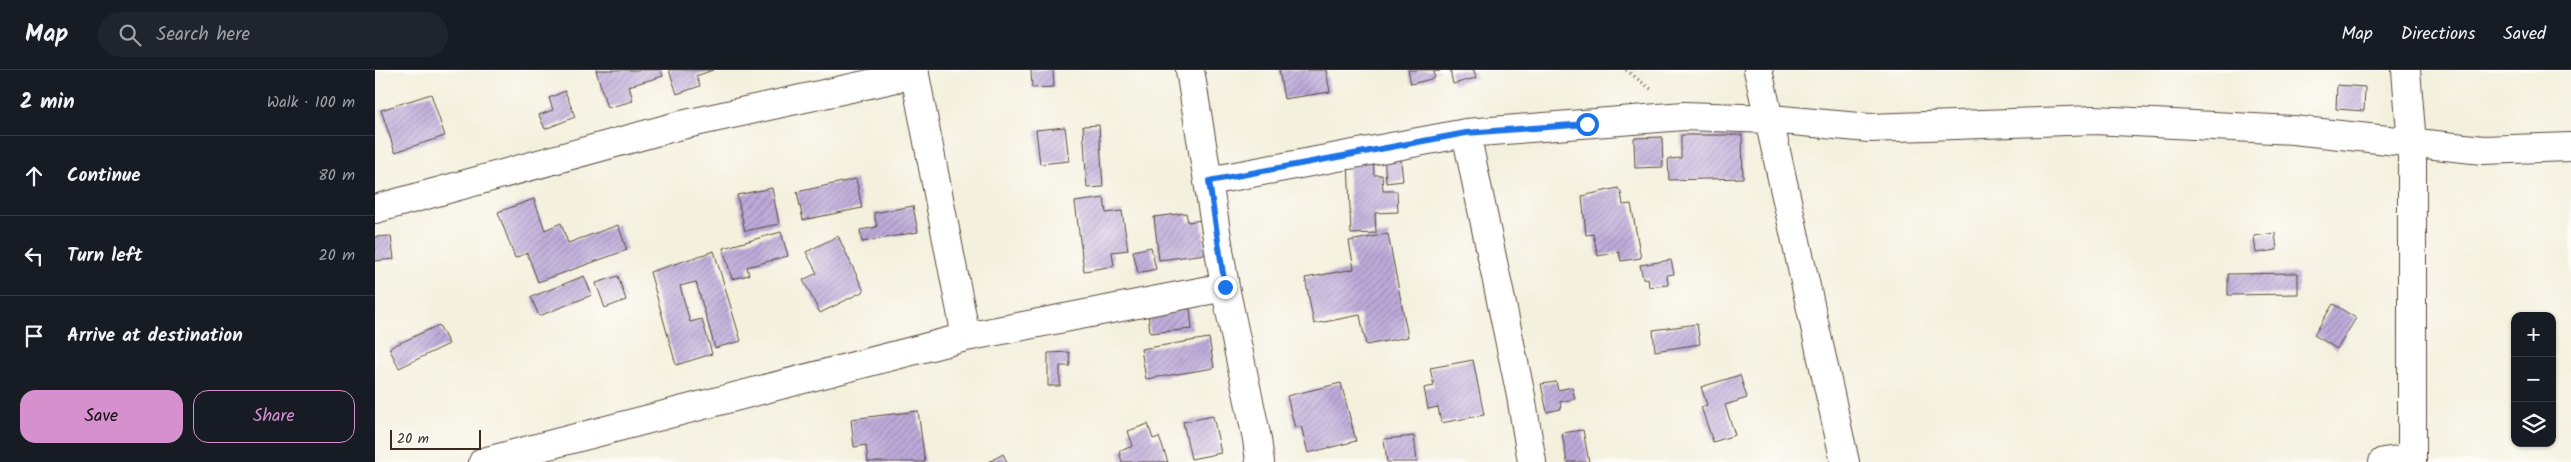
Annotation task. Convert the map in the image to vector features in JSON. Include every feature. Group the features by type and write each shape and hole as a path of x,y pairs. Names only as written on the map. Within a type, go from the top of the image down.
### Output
{"street":[{"path":"1190,70 1225,287 1257,439 1259,462"},
{"path":"1758,70 1845,462"},
{"path":"2383,462 2412,460 2412,144 2406,70"},
{"path":"375,209 677,126 915,72 966,337"},
{"path":"1209,181 1466,133 1685,116 1770,119 1869,128 2094,120 2293,130 2483,150 2571,147"},
{"path":"1466,133 1521,396 1532,462"},
{"path":"483,462 966,337 1225,287"}],"building":[{"path":"596,70 661,70 663,76 629,86 633,101 607,108"},
{"path":"669,70 713,70 696,76 700,86 677,94"},
{"path":"1031,70 1053,70 1054,87 1032,88"},
{"path":"1279,70 1326,70 1330,92 1284,99"},
{"path":"1408,70 1440,71 1433,72 1435,78 1411,84"},
{"path":"1450,70 1474,70 1476,78 1453,84"},
{"path":"2337,85 2365,87 2364,111 2336,109"},
{"path":"565,91 575,117 545,129 539,115 553,110 549,98"},
{"path":"431,94 445,136 395,152 381,110"},
{"path":"1099,125 1103,187 1087,188 1083,126"},
{"path":"1065,127 1069,161 1040,164 1036,130"},
{"path":"1681,135 1742,135 1743,178 1669,180 1668,159 1681,158"},
{"path":"1662,137 1663,167 1635,168 1634,138"},
{"path":"1400,152 1403,181 1386,183 1384,154"},
{"path":"1373,159 1374,175 1382,175 1383,191 1397,191 1398,212 1375,213 1376,233 1351,234 1348,160"},
{"path":"856,179 862,208 803,220 797,192"},
{"path":"772,188 779,224 745,231 737,195"},
{"path":"1618,188 1621,192 1623,205 1631,204 1641,258 1621,261 1619,252 1598,256 1593,234 1586,235 1582,196"},
{"path":"1104,198 1106,213 1122,211 1128,250 1112,252 1114,266 1084,271 1075,202"},
{"path":"534,199 545,230 561,223 568,243 618,225 627,250 538,282 527,253 515,258 498,212"},
{"path":"913,206 918,232 862,242 860,230 877,227 874,213"},
{"path":"1186,213 1188,222 1202,220 1206,254 1159,260 1154,217"},
{"path":"781,232 788,256 747,267 749,275 732,279 723,248"},
{"path":"2275,233 2277,250 2256,253 2254,236"},
{"path":"1388,234 1408,337 1366,345 1360,315 1314,324 1305,278 1354,269 1349,241"},
{"path":"391,236 394,259 375,261 375,237"},
{"path":"838,236 864,291 820,313 803,280 817,273 806,252"},
{"path":"1151,247 1156,269 1138,273 1133,251"},
{"path":"714,251 741,341 715,348 696,282 680,286 690,322 702,319 712,354 676,365 650,272"},
{"path":"1671,260 1674,274 1667,275 1668,285 1649,287 1648,278 1643,279 1640,265"},
{"path":"2298,273 2298,294 2228,295 2228,274"},
{"path":"584,276 592,295 539,316 531,297"},
{"path":"618,276 626,300 605,308 596,283"},
{"path":"2333,304 2356,318 2337,349 2314,335"},
{"path":"1190,309 1192,329 1150,333 1148,312"},
{"path":"1697,324 1700,344 1655,351 1653,330"},
{"path":"439,325 449,344 399,368 389,348"},
{"path":"1209,338 1214,368 1146,379 1141,349"},
{"path":"1069,352 1070,366 1060,366 1060,386 1048,386 1048,353"},
{"path":"1473,360 1484,415 1441,423 1438,407 1428,409 1424,388 1434,386 1430,368"},
{"path":"1740,375 1747,398 1725,405 1735,435 1713,442 1701,407 1707,405 1701,387"},
{"path":"1556,382 1558,390 1572,387 1575,399 1560,402 1561,409 1547,412 1541,384"},
{"path":"1341,383 1356,441 1308,453 1301,426 1295,428 1287,396"},
{"path":"918,411 925,462 868,462 866,445 854,447 851,419"},
{"path":"1213,416 1221,453 1191,459 1183,422"},
{"path":"1148,424 1153,439 1159,437 1168,462 1122,462 1119,451 1133,446 1128,431"},
{"path":"1583,430 1589,462 1567,462 1562,433"},
{"path":"1414,436 1417,462 1387,462 1384,439"},
{"path":"1003,454 1007,462 989,462"}],"route":[{"path":"1225,287 1209,181 1466,133 1587,124"}]}
